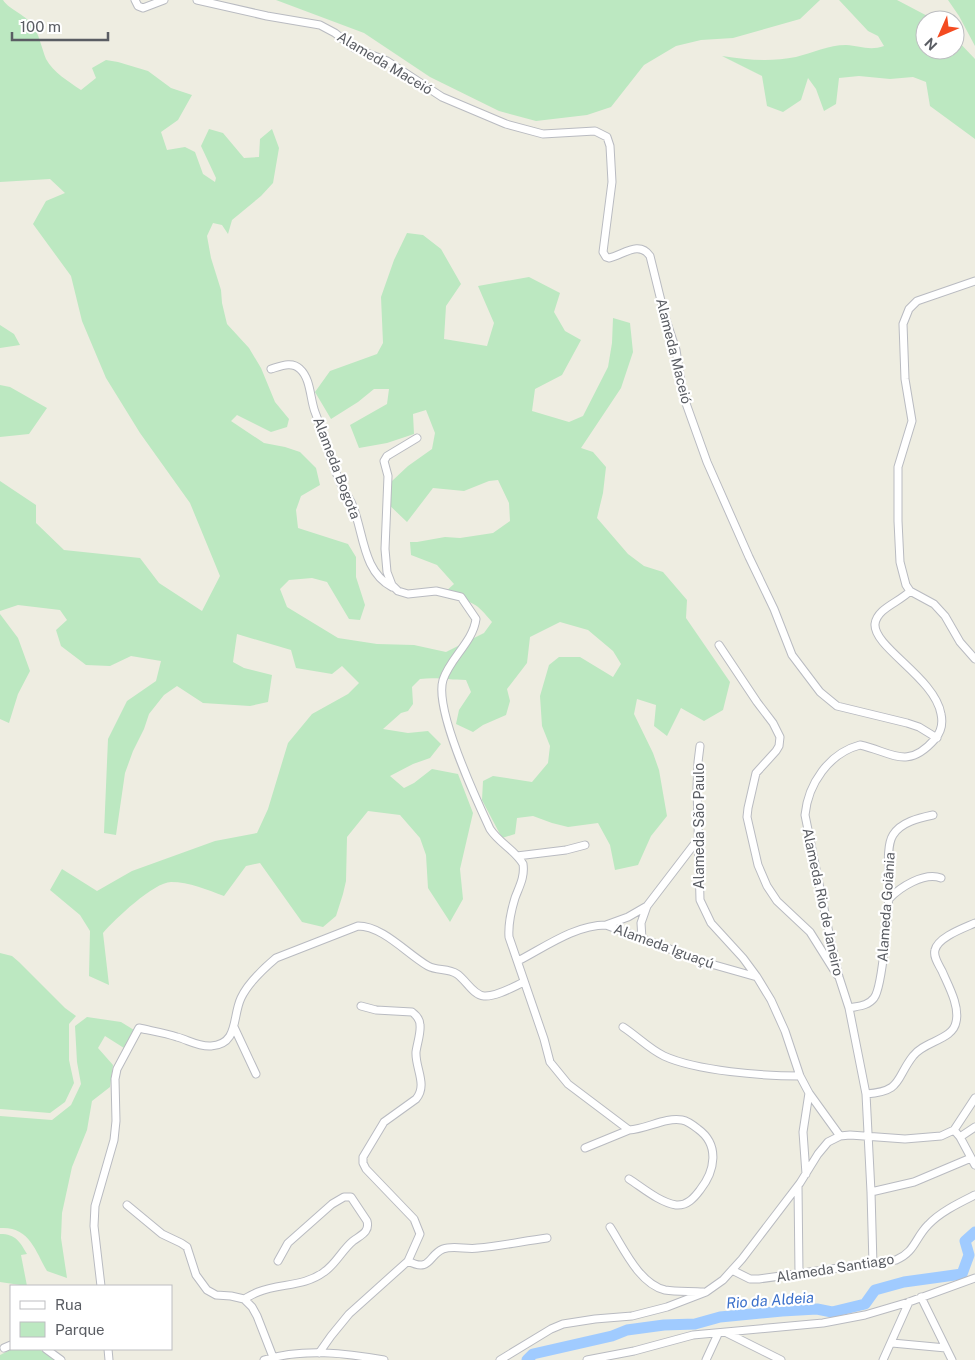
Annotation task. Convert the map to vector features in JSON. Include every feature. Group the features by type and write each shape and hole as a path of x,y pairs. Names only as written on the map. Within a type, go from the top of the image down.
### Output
{"street":[{"path":"135,0 138,6 143,8 164,0"},
{"name":"Alameda Maceió","path":"197,0 267,16 320,25 335,33 354,48 387,61 442,97 506,124 543,134 595,131 607,137 610,146 612,182 603,252 609,258 640,248 650,256 676,350 683,395 714,479 774,609 789,648 820,692 837,706 920,727 937,738"},
{"path":"975,281 917,301 909,309 903,324 905,379 912,421 898,467 900,562 906,585 910,591 934,604 945,616 960,642 975,659"},
{"name":"Alameda Bogota","path":"272,369 285,364 294,365 300,368 305,376 313,407 340,484 352,504 368,559 378,577 395,589"},
{"path":"417,438 387,456 384,461 388,476 385,548 389,580 395,589 408,594 436,591 459,597 476,619 472,632 443,680 442,700 449,729 490,829 499,842 517,856 523,864 522,879 511,911 510,937 550,1062 568,1084 629,1130"},
{"path":"910,591 903,598 881,612 876,621 876,630 880,640 918,675 933,694 941,711 942,719 937,738"},
{"path":"720,645 773,723 780,738 776,751 756,773 748,808 747,817 761,873 777,902 810,932 839,978"},
{"name":"Alameda Rio de Janeiro","path":"873,1265 872,1192 866,1094 849,1008 839,978 806,824 806,809 809,792 813,784 826,767 845,750 860,745 897,757 911,757 929,746 937,738"},
{"name":"Alameda São Paulo","path":"700,746 697,788 699,889 703,908 711,922 743,958 771,1000 785,1031 800,1076 809,1093 840,1136"},
{"name":"Alameda Goiânia","path":"849,1008 866,1004 877,993 883,959 889,900 889,849 892,835 913,820 933,815"},
{"path":"642,939 641,923 647,906 699,838"},
{"path":"517,856 566,850 585,845"},
{"path":"889,900 900,889 919,879 932,876 941,878"},
{"path":"606,926 647,906"},
{"path":"866,1094 885,1091 894,1086 914,1054 921,1047 944,1037 953,1029 957,1021 956,1011 935,957 935,950 938,944 950,935 975,924"},
{"path":"100,1285 94,1226 95,1206 114,1140 116,1121 115,1079 117,1069 140,1028 210,1046 216,1045 227,1039 234,1027 237,1007 245,991 265,967 276,958 358,926 378,930 431,968 452,971 458,974 481,996 493,995 524,982"},
{"name":"Alameda Iguaçú","path":"518,960 577,931 591,926 606,926 704,962 757,977"},
{"path":"319,1353 349,1314 408,1261 420,1234 414,1218 366,1169 363,1157 384,1122 420,1094 422,1087 416,1057 420,1025 416,1015 412,1012 376,1010 361,1006"},
{"path":"623,1026 656,1052 674,1060 746,1073 800,1076"},
{"path":"234,1027 256,1074"},
{"path":"806,1174 803,1132 809,1093"},
{"path":"500,1360 551,1328 563,1324 632,1316 667,1307 706,1292 716,1286 732,1270 798,1186 823,1147 832,1139 850,1135 905,1139 941,1136 954,1130 975,1100"},
{"path":"585,1148 629,1130 673,1119 683,1120 704,1134 712,1148 714,1156 713,1166 708,1180 694,1197 683,1204 668,1203 629,1179"},
{"path":"960,1137 975,1127"},
{"path":"872,1192 914,1182 973,1161 954,1130"},
{"path":"798,1186 799,1273"},
{"name":"Alameda Santiago","path":"732,1270 750,1279 759,1279 873,1265 903,1257 912,1249 923,1230 933,1220 975,1195"},
{"path":"244,1299 258,1292 307,1282 324,1272 352,1242 366,1232 369,1226 368,1221 351,1197 344,1196 332,1204 288,1243 278,1261"},
{"path":"127,1205 162,1234 187,1247 196,1275 208,1290 216,1295 244,1299 252,1307 258,1316 273,1357"},
{"path":"610,1226 633,1263 658,1288 706,1292"},
{"path":"408,1261 418,1266 431,1260 442,1250 450,1248 476,1249 547,1238"},
{"path":"587,1360 634,1352 693,1335 823,1324 865,1315 909,1302 975,1278"},
{"path":"920,1297 952,1360"},
{"path":"884,1360 909,1302"},
{"path":"726,1333 781,1360"},
{"path":"706,1360 718,1334"},
{"path":"892,1343 946,1348"},
{"path":"47,1350 61,1360"},
{"path":"630,1360 634,1352"},
{"path":"264,1360 273,1357 319,1353 357,1355 384,1360"}],"green space":[{"path":"0,0 3,0 32,24 49,64 81,90 96,78 92,68 106,60 148,71 171,88 192,95 178,120 161,132 167,150 185,147 195,152 203,174 215,182 216,178 201,146 209,129 223,133 244,158 259,157 260,139 272,129 279,148 273,183 261,196 232,220 228,234 222,225 213,223 207,236 211,258 221,290 227,324 249,348 261,368 275,402 289,419 287,427 271,432 237,415 231,421 264,443 300,452 316,468 320,485 301,496 296,510 298,528 348,544 356,557 356,577 365,605 360,620 349,619 327,582 312,578 289,580 280,589 287,607 338,638 377,644 414,645 446,652 484,633 492,622 474,604 464,600 449,599 444,593 454,584 437,565 411,555 410,542 493,533 510,521 509,503 498,480 489,481 464,491 433,488 407,522 385,501 392,481 408,466 432,449 435,433 426,410 413,414 414,434 387,443 359,448 350,425 387,404 389,389 374,389 358,402 331,419 315,392 330,371 377,354 383,343 381,297 394,260 407,233 423,235 441,249 461,284 446,306 444,339 487,346 494,323 478,286 529,277 560,293 554,312 565,331 581,340 562,375 535,389 532,411 569,422 583,416 608,367 612,343 613,318 630,323 633,352 621,388 581,448 593,452 606,467 603,493 597,518 628,554 644,566 663,572 687,600 686,618 730,682 723,710 704,721 681,708 667,736 654,726 656,705 637,699 634,714 659,770 667,816 651,836 638,865 615,870 610,845 598,823 568,827 533,816 517,818 515,834 502,838 482,800 483,781 493,776 532,782 548,763 550,746 542,726 540,696 549,665 559,657 580,657 613,677 621,664 613,651 588,630 560,622 530,637 527,663 507,689 510,701 506,715 483,725 473,732 456,724 459,710 471,692 466,680 420,679 412,687 413,704 408,711 401,713 383,729 408,733 428,731 441,744 430,758 413,764 390,776 404,788 432,769 458,774 473,813 460,869 463,899 450,922 428,888 426,855 420,838 400,815 368,811 347,837 346,881 343,894 336,916 323,927 302,922 260,863 246,866 224,896 178,882 171,882 155,888 125,911 103,933 109,985 89,976 90,931 80,915 50,890 62,869 97,891 132,871 215,841 257,833 268,809 288,743 312,714 348,694 359,683 342,666 332,674 296,668 291,650 237,634 233,662 244,668 272,675 268,702 250,706 203,703 177,686 164,695 149,714 125,773 116,835 104,833 108,739 127,701 156,681 161,661 131,656 110,666 86,665 61,646 56,630 67,620 60,610 18,605 0,611 0,481 36,505 36,523 64,550 140,558 159,583 202,611 220,576 190,503 140,433 106,378 82,321 71,276 33,224 46,201 65,193 50,179 0,182"},
{"path":"276,0 820,0 800,19 733,38 701,40 676,46 644,65 611,107 587,115 536,121 499,111 430,77 364,33"},
{"path":"839,0 897,0 916,10 915,60 965,60 965,48 975,59 975,139 930,106 926,82 913,77 890,79 859,76 839,78 836,104 824,111 816,89 808,78 801,100 783,112 767,106 762,76 722,56 777,60 840,45 870,48 884,46 878,36 868,31"},
{"path":"948,0 975,0 975,46 965,27 965,10 955,10"},
{"path":"0,325 14,334 20,345 0,348"},
{"path":"0,385 10,387 47,408 29,434 0,437"},
{"path":"0,614 18,638 30,671 18,694 9,723 0,719"},
{"path":"0,953 12,956 65,1008 76,1016 69,1024 69,1060 74,1083 65,1102 50,1113 0,1109"},
{"path":"87,1017 121,1022 134,1030 124,1048 105,1036 98,1048 113,1065 110,1087 92,1101 87,1130 72,1167 62,1213 61,1238 67,1278 47,1271 35,1248 24,1235 10,1228 0,1228 0,1116 52,1120 71,1105 81,1084 77,1062 75,1026"},
{"path":"0,1234 5,1234 14,1237 20,1242 27,1254 21,1255 27,1285 0,1282"},
{"path":"10,1350 41,1350 56,1360 0,1360 0,1355"}],"waterway":[{"name":"Rio da Aldeia","path":"527,1360 533,1354 612,1336 627,1330 664,1325 695,1324 720,1317 782,1311 817,1309 832,1312 865,1304 875,1290 904,1282 962,1274 969,1255 965,1241 975,1232"}]}
